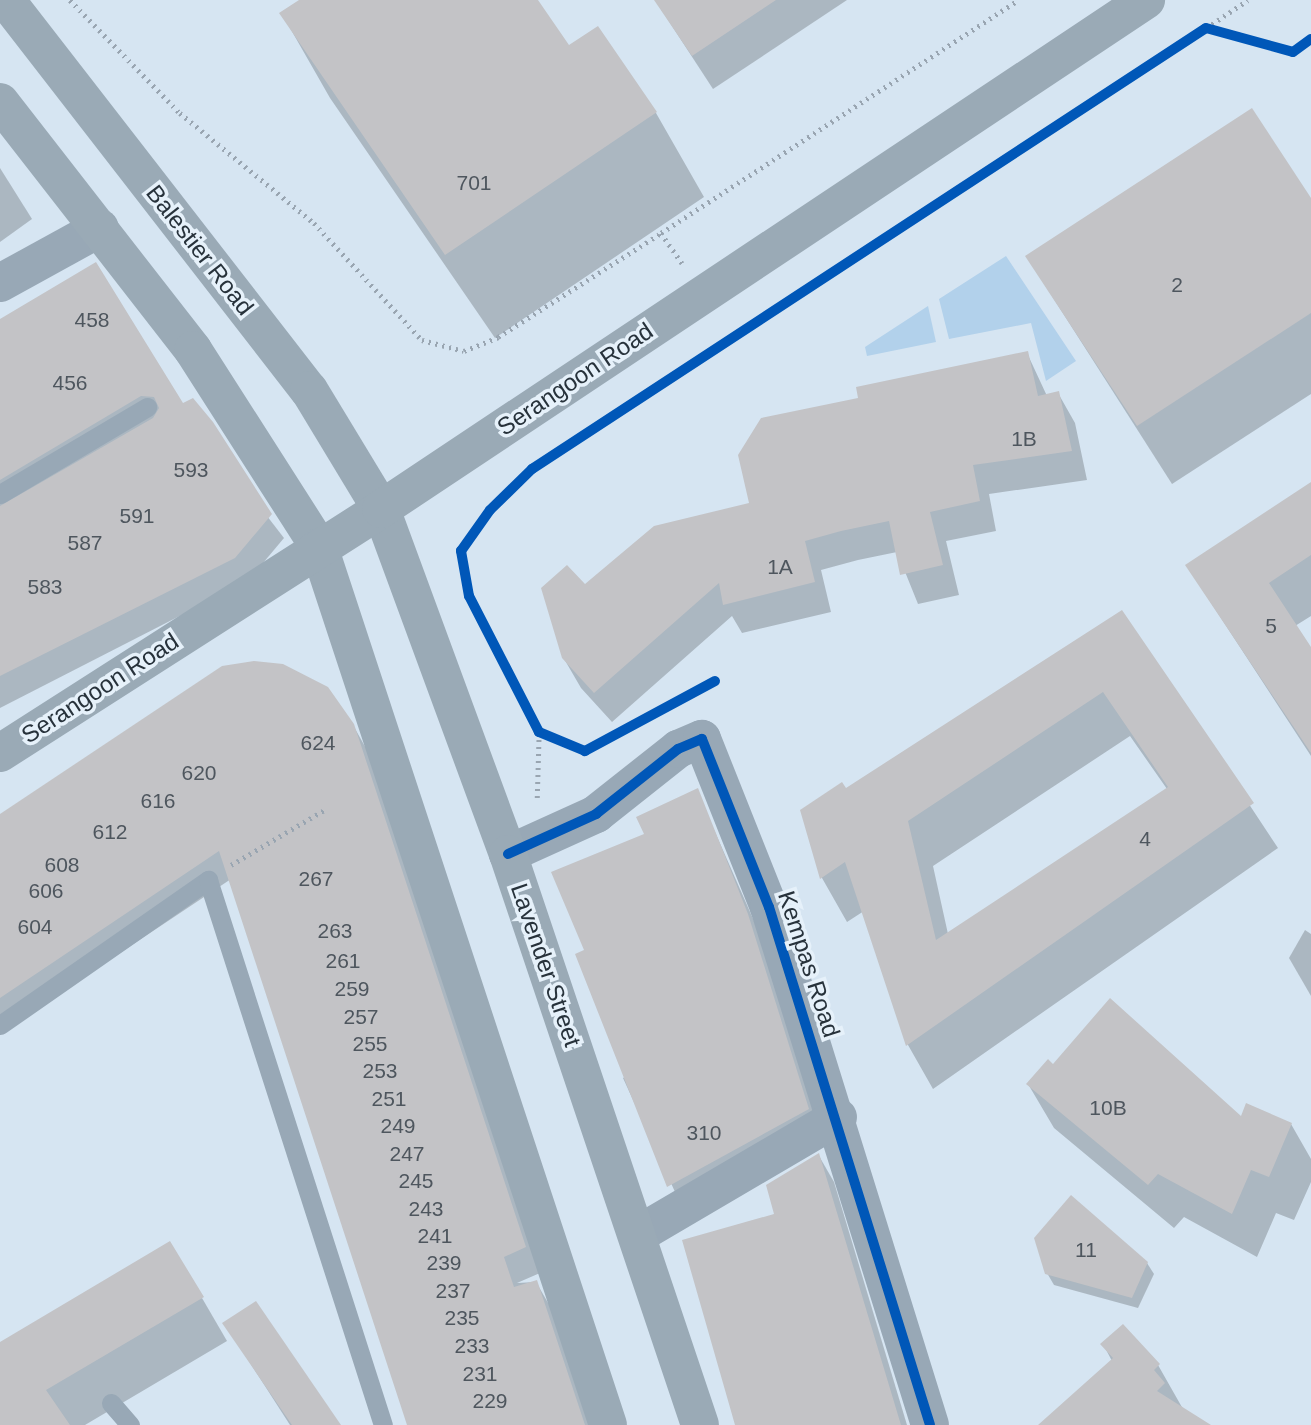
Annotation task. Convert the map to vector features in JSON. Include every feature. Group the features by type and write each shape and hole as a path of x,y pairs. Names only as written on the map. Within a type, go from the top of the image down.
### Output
{"main road":[{"name":"Balestier Road","path":"6,0 309,390 381,509"},
{"name":"Serangoon Road","path":"0,753 381,509 1146,0"},
{"path":"0,102 193,351 318,547 608,1425"},
{"name":"Lavender Street","path":"381,509 522,847 637,1235 700,1425"}],"street":[{"path":"0,283 100,228"},
{"name":"Kempas Road","path":"522,847 596,814 678,748 702,739 769,907 838,1117 930,1425"},
{"path":"637,1235 838,1117"}],"lane":[{"path":"0,494 147,407"},
{"path":"0,1025 208,880 383,1425"},
{"path":"111,1403 130,1425"}],"path":[{"path":"71,0 180,113 314,223 422,340 464,351 498,337 1018,0"},
{"path":"1195,36 1248,0"},
{"path":"1206,28 1231,35"},
{"path":"661,233 704,293"},
{"path":"522,847 539,732 533,720"},
{"path":"539,732 551,737"},
{"path":"208,880 327,809"}],"shaded area":[{"path":"1006,256 1076,361 1046,381 1031,323 949,339 939,299"},
{"path":"928,306 936,342 867,356 865,347"}],"building":[{"path":"299,0 538,0 569,45 598,26 657,112 445,255 279,13"},
{"path":"654,0 776,0 692,56"},
{"path":"1252,108 1311,198 1311,313 1137,426 1025,256"},
{"path":"96,262 183,403 193,398 213,422 272,514 235,558 0,676 0,506 153,418 159,408 154,397 141,396 0,480 0,319"},
{"path":"1028,351 1038,396 1059,391 1072,451 973,465 980,501 930,512 943,565 900,575 889,521 841,531 805,541 815,582 723,605 719,583 594,693 562,658 541,588 567,565 585,584 654,526 749,503 738,455 761,418 858,398 856,387"},
{"path":"1311,482 1311,555 1269,583 1311,647 1311,753 1185,565"},
{"path":"1122,610 1254,803 906,1046 845,862 820,879 800,810 842,782 846,788","holes":["1103,692 1168,787 936,940 908,821"]},
{"path":"254,661 283,664 328,687 354,724 526,1247 504,1257 514,1287 537,1280 585,1425 407,1425 219,851 0,998 0,814 222,666"},
{"path":"698,788 748,914 809,1109 667,1187 575,954 584,950 551,872 644,834 636,817"},
{"path":"1110,998 1241,1116 1246,1103 1292,1123 1269,1177 1251,1170 1232,1214 1158,1174 1148,1185 1026,1084 1048,1059 1053,1064"},
{"path":"819,1153 901,1425 735,1425 682,1240 774,1214 766,1185"},
{"path":"1071,1195 1148,1262 1132,1298 1045,1274 1034,1238"},
{"path":"170,1241 204,1297 46,1390 70,1425 0,1425 0,1342"},
{"path":"256,1301 341,1425 292,1425 222,1323"},
{"path":"1123,1324 1160,1364 1154,1370 1165,1383 1157,1391 1211,1425 1038,1425 1113,1358 1100,1344"}],"cycle path":[{"path":"715,681 585,751 539,732 469,596 461,551 490,510 532,469 1206,28 1293,52 1311,39"},
{"path":"508,854 596,814 678,749 702,739 769,907 930,1425"}]}
